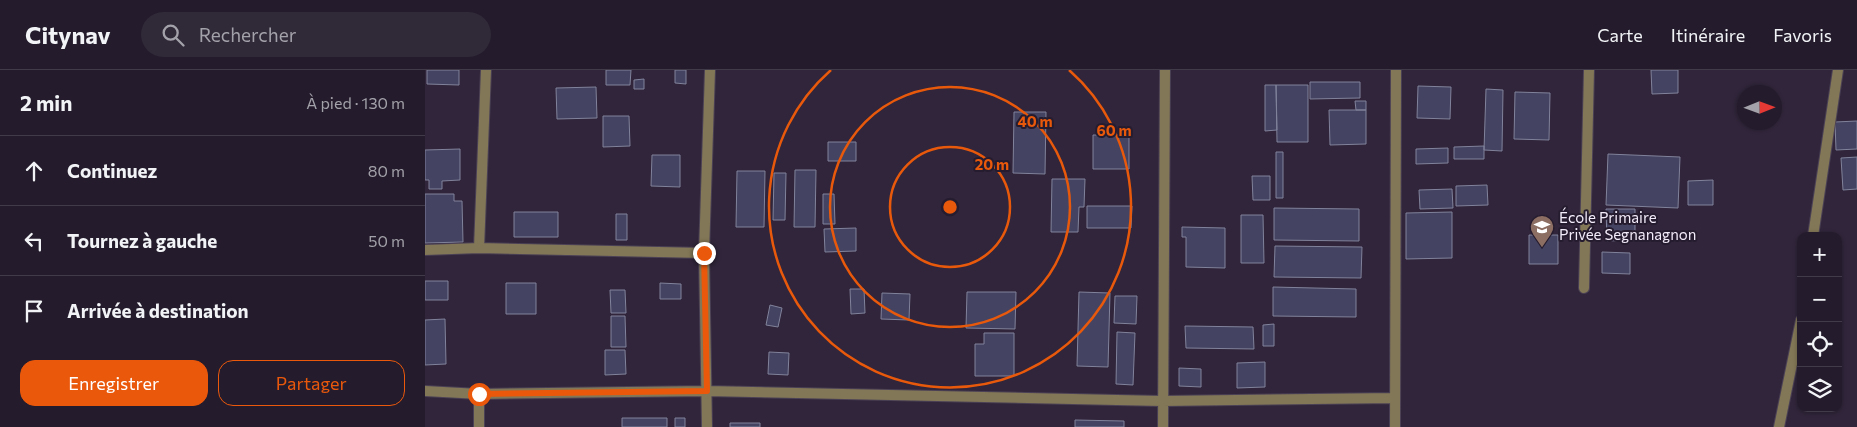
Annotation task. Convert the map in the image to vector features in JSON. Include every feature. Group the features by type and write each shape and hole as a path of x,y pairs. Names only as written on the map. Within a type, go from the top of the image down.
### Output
{"street":[{"path":"479,248 487,70"},
{"path":"707,427 704,253 710,70"},
{"path":"1163,427 1165,70"},
{"path":"1395,427 1396,70"},
{"path":"1584,288 1589,70"},
{"path":"1814,232 1838,70"},
{"path":"425,250 479,248 704,253"},
{"path":"1779,427 1801,322"},
{"path":"425,391 479,394 707,391 1162,401 1394,398"},
{"path":"479,394 479,427"}],"building":[{"path":"427,70 459,70 459,85 427,84"},
{"path":"606,70 631,70 630,85 606,85"},
{"path":"675,70 686,70 686,84 675,83"},
{"path":"1651,70 1678,70 1678,93 1652,94"},
{"path":"644,79 644,89 634,89 634,80"},
{"path":"1310,82 1360,82 1360,98 1310,99"},
{"path":"1265,85 1276,85 1277,130 1265,131"},
{"path":"1276,85 1308,85 1308,142 1277,142"},
{"path":"1418,86 1451,87 1450,119 1417,118"},
{"path":"596,87 597,118 557,119 556,88"},
{"path":"1486,89 1503,90 1502,151 1484,150"},
{"path":"1515,92 1550,93 1549,140 1514,139"},
{"path":"1355,101 1366,101 1366,110 1356,110"},
{"path":"1329,110 1366,110 1366,144 1330,145"},
{"path":"1014,112 1046,112 1045,174 1013,173"},
{"path":"603,116 629,116 630,146 603,147"},
{"path":"1857,121 1857,149 1836,150 1835,122"},
{"path":"1093,135 1129,135 1129,169 1093,169"},
{"path":"828,142 856,142 856,161 828,161"},
{"path":"1484,146 1484,159 1454,159 1454,147"},
{"path":"1448,148 1448,163 1416,164 1416,149"},
{"path":"460,149 460,180 442,181 442,189 429,189 429,180 425,180 425,150"},
{"path":"1276,152 1283,152 1283,198 1276,198"},
{"path":"1608,154 1680,157 1678,208 1606,205"},
{"path":"652,155 680,155 680,187 651,186"},
{"path":"1857,157 1857,189 1843,190 1841,158"},
{"path":"795,170 816,170 815,227 794,227"},
{"path":"737,171 765,171 764,227 736,227"},
{"path":"774,173 786,173 785,220 773,220"},
{"path":"1252,176 1270,176 1270,200 1253,200"},
{"path":"1052,179 1085,179 1084,207 1079,207 1078,232 1051,232"},
{"path":"1713,180 1713,205 1688,205 1688,181"},
{"path":"1487,185 1488,205 1456,206 1456,186"},
{"path":"1452,189 1453,208 1420,209 1419,190"},
{"path":"425,194 454,194 454,201 462,201 463,242 425,243"},
{"path":"823,194 834,194 835,224 823,224"},
{"path":"1087,206 1132,206 1131,228 1087,228"},
{"path":"1274,208 1359,209 1359,241 1274,240"},
{"path":"1606,209 1635,209 1635,240 1607,241"},
{"path":"514,212 558,212 558,237 514,237"},
{"path":"1452,212 1452,258 1406,259 1406,213"},
{"path":"616,214 627,214 627,240 616,240"},
{"path":"1241,215 1263,215 1264,263 1241,263"},
{"path":"1182,227 1225,228 1225,268 1186,267 1186,237 1182,237"},
{"path":"856,228 856,251 825,252 824,229"},
{"path":"1529,235 1558,235 1558,264 1529,264"},
{"path":"1275,246 1362,247 1361,278 1274,277"},
{"path":"1602,252 1630,253 1630,274 1602,273"},
{"path":"425,281 448,281 448,300 425,300"},
{"path":"506,283 536,283 536,314 506,314"},
{"path":"660,283 681,284 681,299 660,299"},
{"path":"1273,287 1356,289 1356,317 1273,316"},
{"path":"850,289 864,289 865,313 851,314"},
{"path":"610,290 625,290 626,313 611,313"},
{"path":"967,292 1016,292 1015,329 966,328"},
{"path":"1079,292 1110,293 1108,367 1077,366"},
{"path":"882,293 910,294 909,320 881,319"},
{"path":"1115,296 1137,296 1136,324 1114,323"},
{"path":"770,305 782,308 778,327 766,325"},
{"path":"611,316 625,316 626,347 611,347"},
{"path":"445,319 446,364 425,365 425,320"},
{"path":"1274,324 1274,346 1263,346 1263,325"},
{"path":"1185,326 1253,327 1254,349 1186,348"},
{"path":"1117,332 1135,333 1133,385 1116,384"},
{"path":"984,333 1014,333 1014,376 975,376 975,344 984,344"},
{"path":"605,350 625,350 626,374 605,375"},
{"path":"769,352 789,353 788,375 768,374"},
{"path":"1265,362 1265,387 1237,388 1237,363"},
{"path":"1179,368 1201,369 1201,387 1179,386"},
{"path":"622,418 667,418 667,427 622,427"},
{"path":"675,418 685,418 685,427 675,427"},
{"path":"1075,420 1124,421 1124,427 1075,427"},
{"path":"730,423 760,423 760,427 730,427"}],"place":[{"name":"École Primaire Privée Segnanagnon","path":"1542,248"}],"route":[{"path":"479,394 707,391 704,253"}]}
